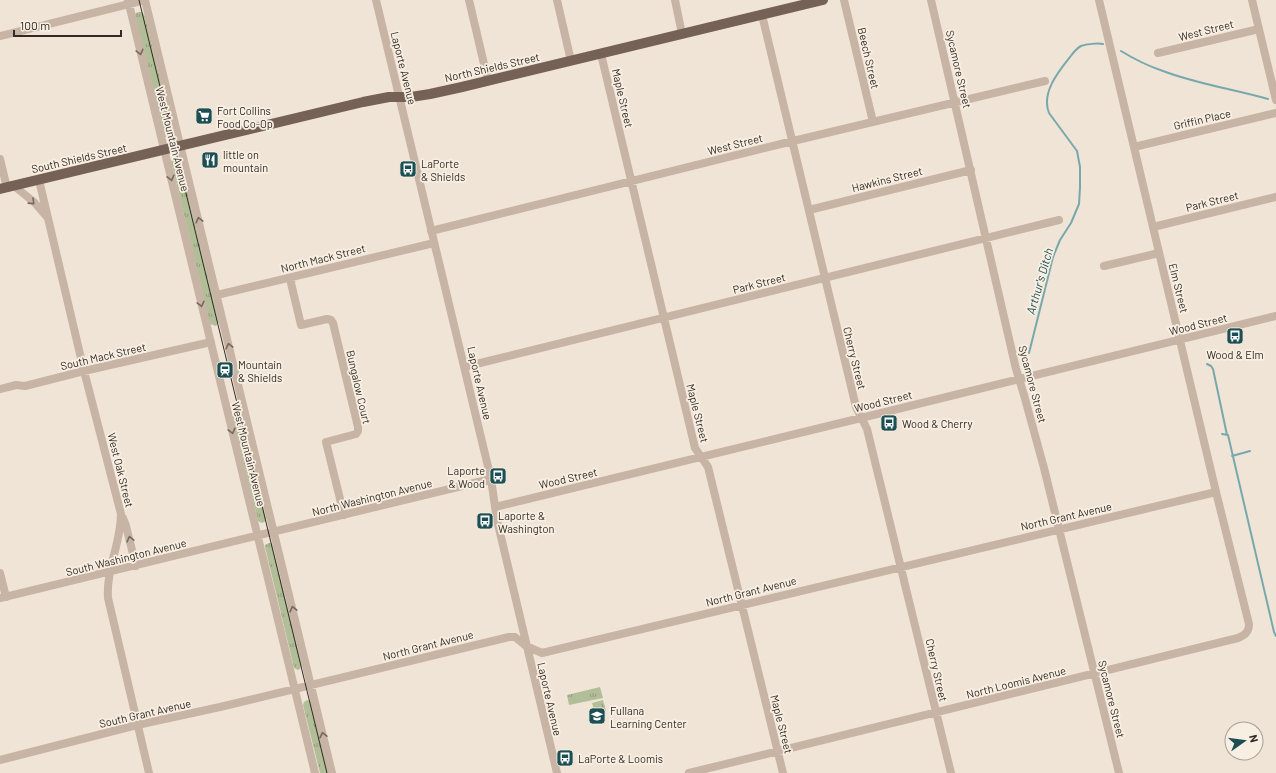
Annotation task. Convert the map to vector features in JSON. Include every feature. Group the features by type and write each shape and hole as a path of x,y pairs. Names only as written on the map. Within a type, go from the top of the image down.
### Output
{"main road":[{"name":"North Shields Street","path":"164,150 363,102 389,97 430,94 488,81 824,0"},
{"name":"South Shields Street","path":"7,188 164,150"}],"street":[{"path":"0,36 128,2 145,0"},
{"name":"West Mountain Avenue","path":"145,0 332,773"},
{"name":"Laporte Avenue","path":"376,0 491,479 497,520 557,773"},
{"path":"469,0 488,81"},
{"path":"557,0 571,61"},
{"path":"676,0 682,34"},
{"name":"Beech Street","path":"844,0 873,122"},
{"name":"Sycamore Street","path":"931,0 1019,379 1044,468 1119,773"},
{"name":"Elm Street","path":"1099,0 1249,628"},
{"path":"1252,0 1276,100"},
{"name":"West Mountain Avenue","path":"128,2 316,773"},
{"name":"Cherry Street","path":"762,15 856,408 867,429 951,773"},
{"name":"West Street","path":"1158,53 1259,29"},
{"name":"Maple Street","path":"601,54 694,448 708,467 783,773"},
{"name":"West Street","path":"431,231 793,141 1045,81"},
{"name":"Griffin Place","path":"1134,147 1276,113"},
{"path":"0,159 7,188"},
{"name":"Hawkins Street","path":"808,210 971,170"},
{"name":"West Oak Street","path":"40,180 84,370 121,514 121,528 107,586 108,598 149,773"},
{"name":"West Oak Street","path":"7,188 34,202 48,219"},
{"name":"Park Street","path":"1153,227 1276,197"},
{"name":"Park Street","path":"464,367 1059,220"},
{"name":"North Mack Street","path":"217,295 434,243"},
{"path":"1104,266 1159,253"},
{"name":"Bungalow Court","path":"292,277 291,283 301,325 327,319 331,320 333,323 358,427 356,434 326,442 344,515"},
{"name":"Wood Street","path":"495,507 1276,316"},
{"name":"South Mack Street","path":"0,389 26,386 84,370 211,342"},
{"name":"North Washington Avenue","path":"258,536 491,479"},
{"name":"North Grant Avenue","path":"295,689 509,637 515,637 526,646 542,652 1216,492"},
{"path":"121,514 126,526 136,566"},
{"name":"South Washington Avenue","path":"3,598 258,536"},
{"path":"0,573 3,598"},
{"name":"North Loomis Avenue","path":"690,773 1238,638 1244,636 1248,632 1249,628"},
{"name":"South Grant Avenue","path":"0,760 137,725 295,689"}],"green space":[{"path":"142,12 145,16 173,132 172,136 169,138 165,137 135,14"},
{"path":"178,158 180,161 219,322 216,326 210,324 171,161"},
{"path":"237,413 241,415 266,518 266,521 262,523 258,521 233,418 233,415"},
{"path":"272,543 302,665 298,670 294,668 265,547 265,545"},
{"path":"600,687 603,698 569,705 567,695"},
{"path":"307,700 311,701 329,773 320,773 303,705"},
{"path":"603,700 606,711 595,713 592,703"}],"waterway":[{"name":"Arthur's Ditch","path":"1029,353 1053,257 1060,240 1071,223 1079,204 1080,167 1077,151 1049,113 1047,98 1056,76 1078,48 1089,44 1103,44"},
{"name":"Arthur's Ditch","path":"1121,51 1136,60 1176,76 1268,99"},
{"path":"1207,364 1213,369 1227,435"},
{"path":"1222,434 1228,435 1276,636"},
{"path":"1232,456 1250,451"}],"tram line":[{"path":"139,0 327,773"}],"place":[{"name":"Fort Collins Food Co-Op","path":"204,116"},
{"name":"little on mountain","path":"210,160"},
{"name":"LaPorte & Shields","path":"408,169"},
{"name":"Wood & Elm","path":"1235,336"},
{"name":"Mountain & Shields","path":"225,370"},
{"name":"Wood & Cherry","path":"889,423"},
{"name":"Laporte & Wood","path":"498,476"},
{"name":"Laporte & Washington","path":"485,521"},
{"name":"Fullana Learning Center","path":"597,716"},
{"name":"LaPorte & Loomis","path":"565,758"}]}
